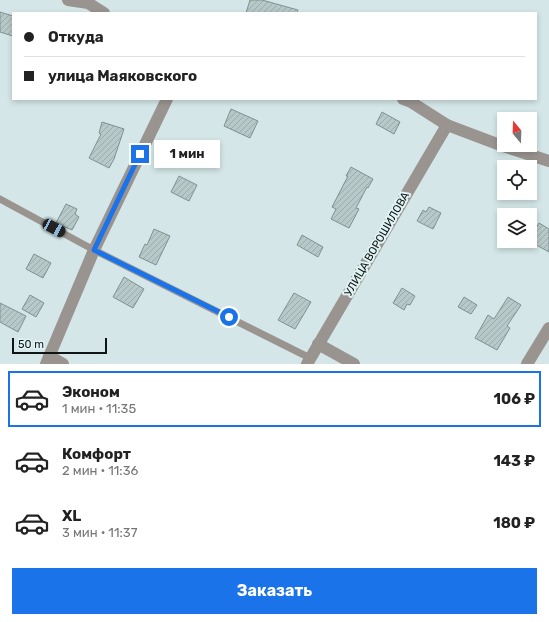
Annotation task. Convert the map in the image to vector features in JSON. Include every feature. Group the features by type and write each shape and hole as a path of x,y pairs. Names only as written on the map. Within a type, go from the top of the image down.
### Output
{"street":[{"path":"68,0 86,2 102,12"},
{"path":"63,364 47,360 94,250 167,100"},
{"path":"406,100 447,125 500,145 549,161"},
{"name":"УЛИЦА ВОРОШИЛОВА","path":"309,361 447,125"},
{"path":"527,364 549,328"},
{"path":"318,344 354,364"}],"lane":[{"path":"0,199 94,250 309,361"}],"building":[{"path":"250,0 262,0 298,10 297,12 246,12"},
{"path":"0,12 12,16 12,36 0,32"},
{"path":"231,109 258,121 250,138 224,126"},
{"path":"382,112 400,122 394,134 376,124"},
{"path":"102,122 124,129 114,159 109,168 89,158 101,134 99,133"},
{"path":"351,167 373,179 356,208 359,209 349,228 331,219 336,209 332,207"},
{"path":"179,176 197,185 189,201 171,192"},
{"path":"66,204 77,209 75,214 79,217 72,230 56,223"},
{"path":"429,207 441,213 433,229 417,221 423,210 426,212"},
{"path":"539,223 549,229 549,252 537,245 537,227"},
{"path":"154,229 170,236 156,265 139,257 145,244 147,245"},
{"path":"302,235 323,247 318,257 297,245"},
{"path":"34,254 51,263 43,278 26,269"},
{"path":"124,277 144,289 133,308 113,297"},
{"path":"402,288 415,296 410,305 407,304 404,310 393,303"},
{"path":"294,293 311,302 295,329 278,320"},
{"path":"30,295 44,303 36,317 22,309"},
{"path":"464,297 477,305 471,314 458,307"},
{"path":"508,297 521,305 507,326 510,328 497,350 475,338 488,315 494,319"},
{"path":"0,303 26,316 18,332 0,322"}],"route":[{"path":"140,154 94,250 229,317"}]}
